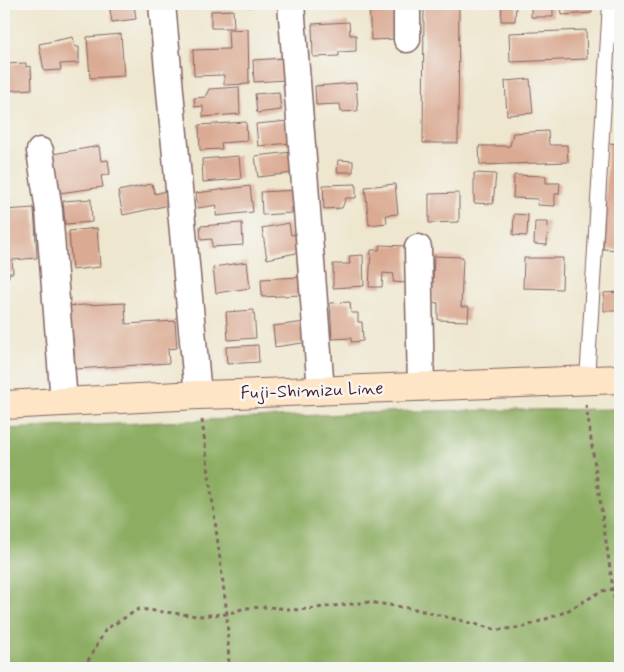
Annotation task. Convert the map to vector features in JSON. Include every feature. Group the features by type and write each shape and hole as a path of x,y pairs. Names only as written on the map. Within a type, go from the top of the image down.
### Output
{"main road":[{"name":"Fuji-Shimizu Line","path":"4,405 620,378"}],"street":[{"path":"162,4 198,395"},
{"path":"291,4 320,391"},
{"path":"407,4 407,39"},
{"path":"40,151 49,211 64,402"},
{"path":"418,248 421,387"}],"lane":[{"path":"587,380 610,4"}],"path":[{"path":"587,380 586,410 613,589 620,649"},
{"path":"198,395 227,614 229,668"},
{"path":"84,668 106,630 140,609 198,616 227,614 245,608 269,607 298,610 370,602 415,608 498,630 524,627 565,612 602,591 620,588"}],"green space":[{"path":"620,409 620,668 4,668 4,429 411,411"}],"building":[{"path":"109,4 134,4 136,19 112,22"},
{"path":"248,4 272,4 272,5 248,7"},
{"path":"369,4 394,4 396,39 371,40"},
{"path":"424,4 459,4 458,143 423,143"},
{"path":"502,4 516,4 515,21 501,21"},
{"path":"531,4 553,4 553,17 531,17"},
{"path":"561,4 592,4 592,13 562,15"},
{"path":"233,10 234,28 211,28 211,11"},
{"path":"349,22 350,35 356,35 356,51 339,52 339,56 313,57 312,24"},
{"path":"248,29 249,84 224,85 224,75 194,76 193,50 229,49 228,30"},
{"path":"586,30 587,59 510,62 509,33"},
{"path":"121,34 124,76 90,78 87,37"},
{"path":"73,37 75,47 79,47 79,63 60,64 61,70 44,71 39,44"},
{"path":"285,58 286,80 254,82 253,60"},
{"path":"26,63 26,67 31,66 32,89 4,91 4,64"},
{"path":"530,79 533,113 507,115 505,81"},
{"path":"356,83 358,111 341,112 340,104 316,105 315,86"},
{"path":"239,87 240,114 203,117 203,106 195,107 194,98 205,97 209,89"},
{"path":"279,92 281,110 257,113 255,94"},
{"path":"289,121 291,143 258,146 256,124"},
{"path":"246,122 247,141 221,143 222,149 200,150 199,125"},
{"path":"548,131 549,145 567,145 568,162 480,165 479,146 510,146 513,133"},
{"path":"608,143 620,144 620,250 603,249"},
{"path":"99,146 101,161 108,160 110,174 101,176 103,187 59,193 53,154"},
{"path":"292,152 294,173 258,177 255,156"},
{"path":"239,156 241,179 203,182 202,159"},
{"path":"338,160 353,161 353,172 337,172"},
{"path":"474,173 496,174 493,204 474,203"},
{"path":"514,175 546,176 546,183 560,183 559,194 555,194 555,206 537,205 538,199 513,198"},
{"path":"152,184 155,194 166,191 169,205 123,215 118,191"},
{"path":"356,184 356,198 346,198 342,208 324,209 323,185"},
{"path":"395,184 398,214 386,215 387,223 369,225 365,187"},
{"path":"250,186 253,212 216,216 217,205 198,208 196,193"},
{"path":"297,190 298,207 292,207 292,213 262,215 261,192"},
{"path":"459,193 459,222 429,223 429,194"},
{"path":"91,199 92,222 65,224 63,201"},
{"path":"34,208 37,258 12,260 13,273 9,273 9,277 4,278 4,210"},
{"path":"514,214 528,215 527,236 513,235"},
{"path":"535,222 548,222 547,245 534,244"},
{"path":"242,223 243,245 212,247 212,239 201,240 200,226"},
{"path":"289,223 291,235 298,234 301,252 267,259 262,228"},
{"path":"97,228 100,267 72,270 69,231"},
{"path":"380,245 407,246 406,283 393,282 394,274 383,273 382,287 369,287 371,250 379,250"},
{"path":"363,255 364,286 333,288 333,264 350,264 349,256"},
{"path":"434,256 463,257 461,307 469,307 468,321 438,320 438,303 432,302"},
{"path":"524,258 563,258 562,289 523,288"},
{"path":"247,262 250,288 216,293 213,267"},
{"path":"300,277 300,295 262,297 261,279"},
{"path":"620,292 620,311 604,311 604,293"},
{"path":"350,302 351,313 358,313 358,322 362,322 363,341 351,342 351,338 332,339 330,303"},
{"path":"125,303 126,324 175,321 177,348 168,349 169,363 75,369 73,338 68,339 66,306"},
{"path":"254,310 256,338 228,340 226,312"},
{"path":"306,322 309,342 275,347 273,326"},
{"path":"258,345 259,362 227,364 226,347"}]}
